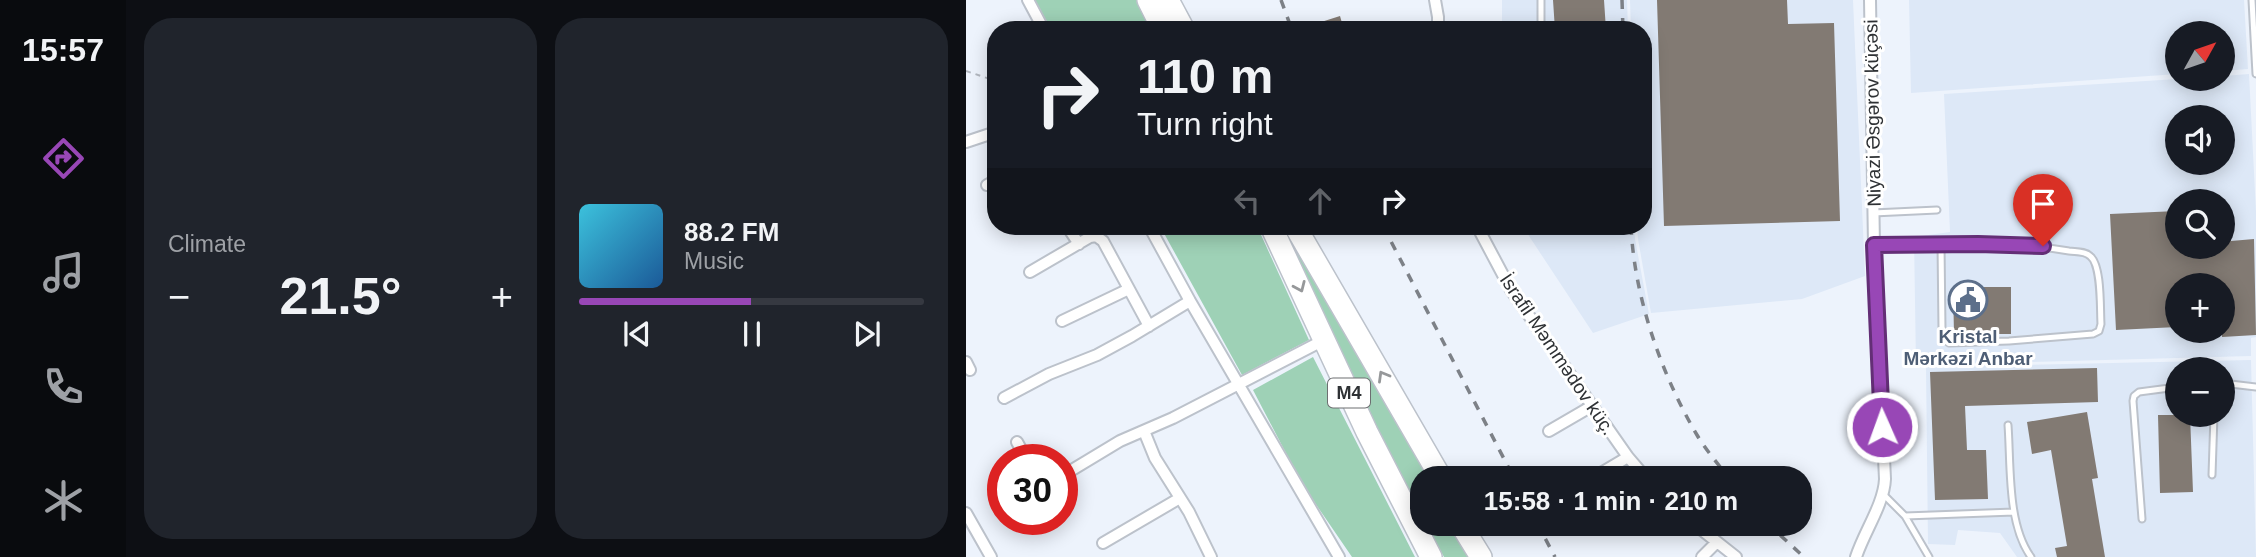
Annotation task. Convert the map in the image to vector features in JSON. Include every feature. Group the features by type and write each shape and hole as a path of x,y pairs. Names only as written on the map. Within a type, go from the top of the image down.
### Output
{"highway":[{"path":"1148,0 1158,21"},
{"path":"1168,0 1179,21"},
{"name":"M4","path":"1275,235 1367,432 1433,557"},
{"name":"M4","path":"1300,235 1434,466"},
{"path":"1406,416 1429,466"},
{"path":"1367,432 1410,500"},
{"path":"1426,536 1433,557"},
{"path":"1469,536 1481,557"}],"street":[{"path":"1028,0 1039,21"},
{"path":"1434,0 1438,21"},
{"name":"Niyazi Əsgərov küçəsi","path":"1856,557 1883,494 1885,479 1874,245 1870,0"},
{"path":"966,142 987,135"},
{"path":"1073,235 1079,244"},
{"path":"1154,235 1339,557"},
{"name":"İsrafil Məmmədov küç.","path":"1482,235 1511,290 1636,466"},
{"path":"1030,272 1096,236 1102,241 1149,326"},
{"path":"1062,321 1129,289"},
{"path":"1004,398 1049,374 1097,355 1190,301"},
{"path":"1078,466 1120,441 1166,422 1324,340"},
{"path":"1549,431 1592,406"},
{"path":"1144,430 1155,458 1211,557"},
{"path":"1612,466 1628,457"},
{"path":"1103,543 1180,498"},
{"path":"966,513 991,557"},
{"path":"1708,536 1736,557"},
{"path":"1702,557 1716,543"}],"lane":[{"path":"1541,0 1541,21"},
{"path":"2252,0 2256,74"},
{"path":"1874,213 1937,209"},
{"path":"1874,245 1941,244 2043,246 2085,253 2092,257 2097,267 2101,324 2099,331 2094,334 2009,341 1949,343 1944,339 1942,330 1941,244"},
{"path":"2235,386 2256,387"},
{"path":"2142,519 2133,401 2139,392 2165,389"},
{"path":"2008,425 2014,512 2022,544 2031,557"},
{"path":"2213,475 2214,427"},
{"path":"1883,494 1905,516 1929,557"},
{"path":"1905,516 2014,512"}],"path":[{"path":"966,71 987,77"}],"shaded area":[{"path":"1502,0 1627,0 1628,21 1502,21"},
{"path":"1630,0 1853,0 1865,276 1802,299 1651,313 1638,235 1652,235 1652,21 1631,21"},
{"path":"1909,0 2244,0 2248,69 2235,70 2235,21 2165,21 2165,75 1911,93"},
{"path":"2249,74 2256,212 2256,337 2251,338 2251,356 1916,365 1914,237 1950,232 1944,94 2165,80 2165,91 2235,91 2235,75"},
{"path":"1635,235 1649,314 1593,333 1529,236"},
{"path":"2235,360 2251,360 2256,557 2017,557 2000,533 1958,530 1955,545 1928,544 1926,367 2165,362 2165,427 2235,427"}],"green space":[{"path":"1035,0 1139,0 1150,21 1046,21"},
{"path":"1165,235 1261,235 1309,340 1242,375"},
{"path":"1287,235 1290,235 1423,466 1410,466 1409,490 1402,483"},
{"path":"1313,357 1415,557 1352,557 1302,484 1253,390"},
{"path":"1460,536 1470,557 1444,557 1433,537"}],"building":[{"path":"1553,0 1604,0 1605,21 1554,21"},
{"path":"1657,0 1787,0 1788,24 1834,23 1840,221 1664,226"},
{"path":"1340,16 1341,21 1324,21"},
{"path":"2165,212 2165,259 2235,259 2235,241 2254,239 2256,335 2235,336 2235,273 2165,273 2165,328 2116,330 2110,214"},
{"path":"1953,287 2011,287 2011,334 1954,334"},
{"path":"2097,368 2098,402 1965,406 1967,450 1986,450 1988,499 1935,500 1930,372"},
{"path":"2087,412 2098,478 2092,479 2105,557 2057,557 2055,548 2067,546 2051,450 2032,454 2027,422"},
{"path":"2158,415 2165,415 2165,427 2190,427 2193,492 2160,493"}],"railway":[{"path":"1281,0 1289,21"},
{"path":"1622,0 1623,21"},
{"path":"1388,235 1508,466"},
{"path":"1632,235 1644,307 1661,361 1697,435 1719,466"},
{"path":"1544,536 1555,557"},
{"path":"1781,536 1804,557"}],"place":[{"name":"Kristal Mərkəzi Anbar","path":"1968,300"}],"route":[{"path":"1882,427 1874,245 2043,246"}]}
